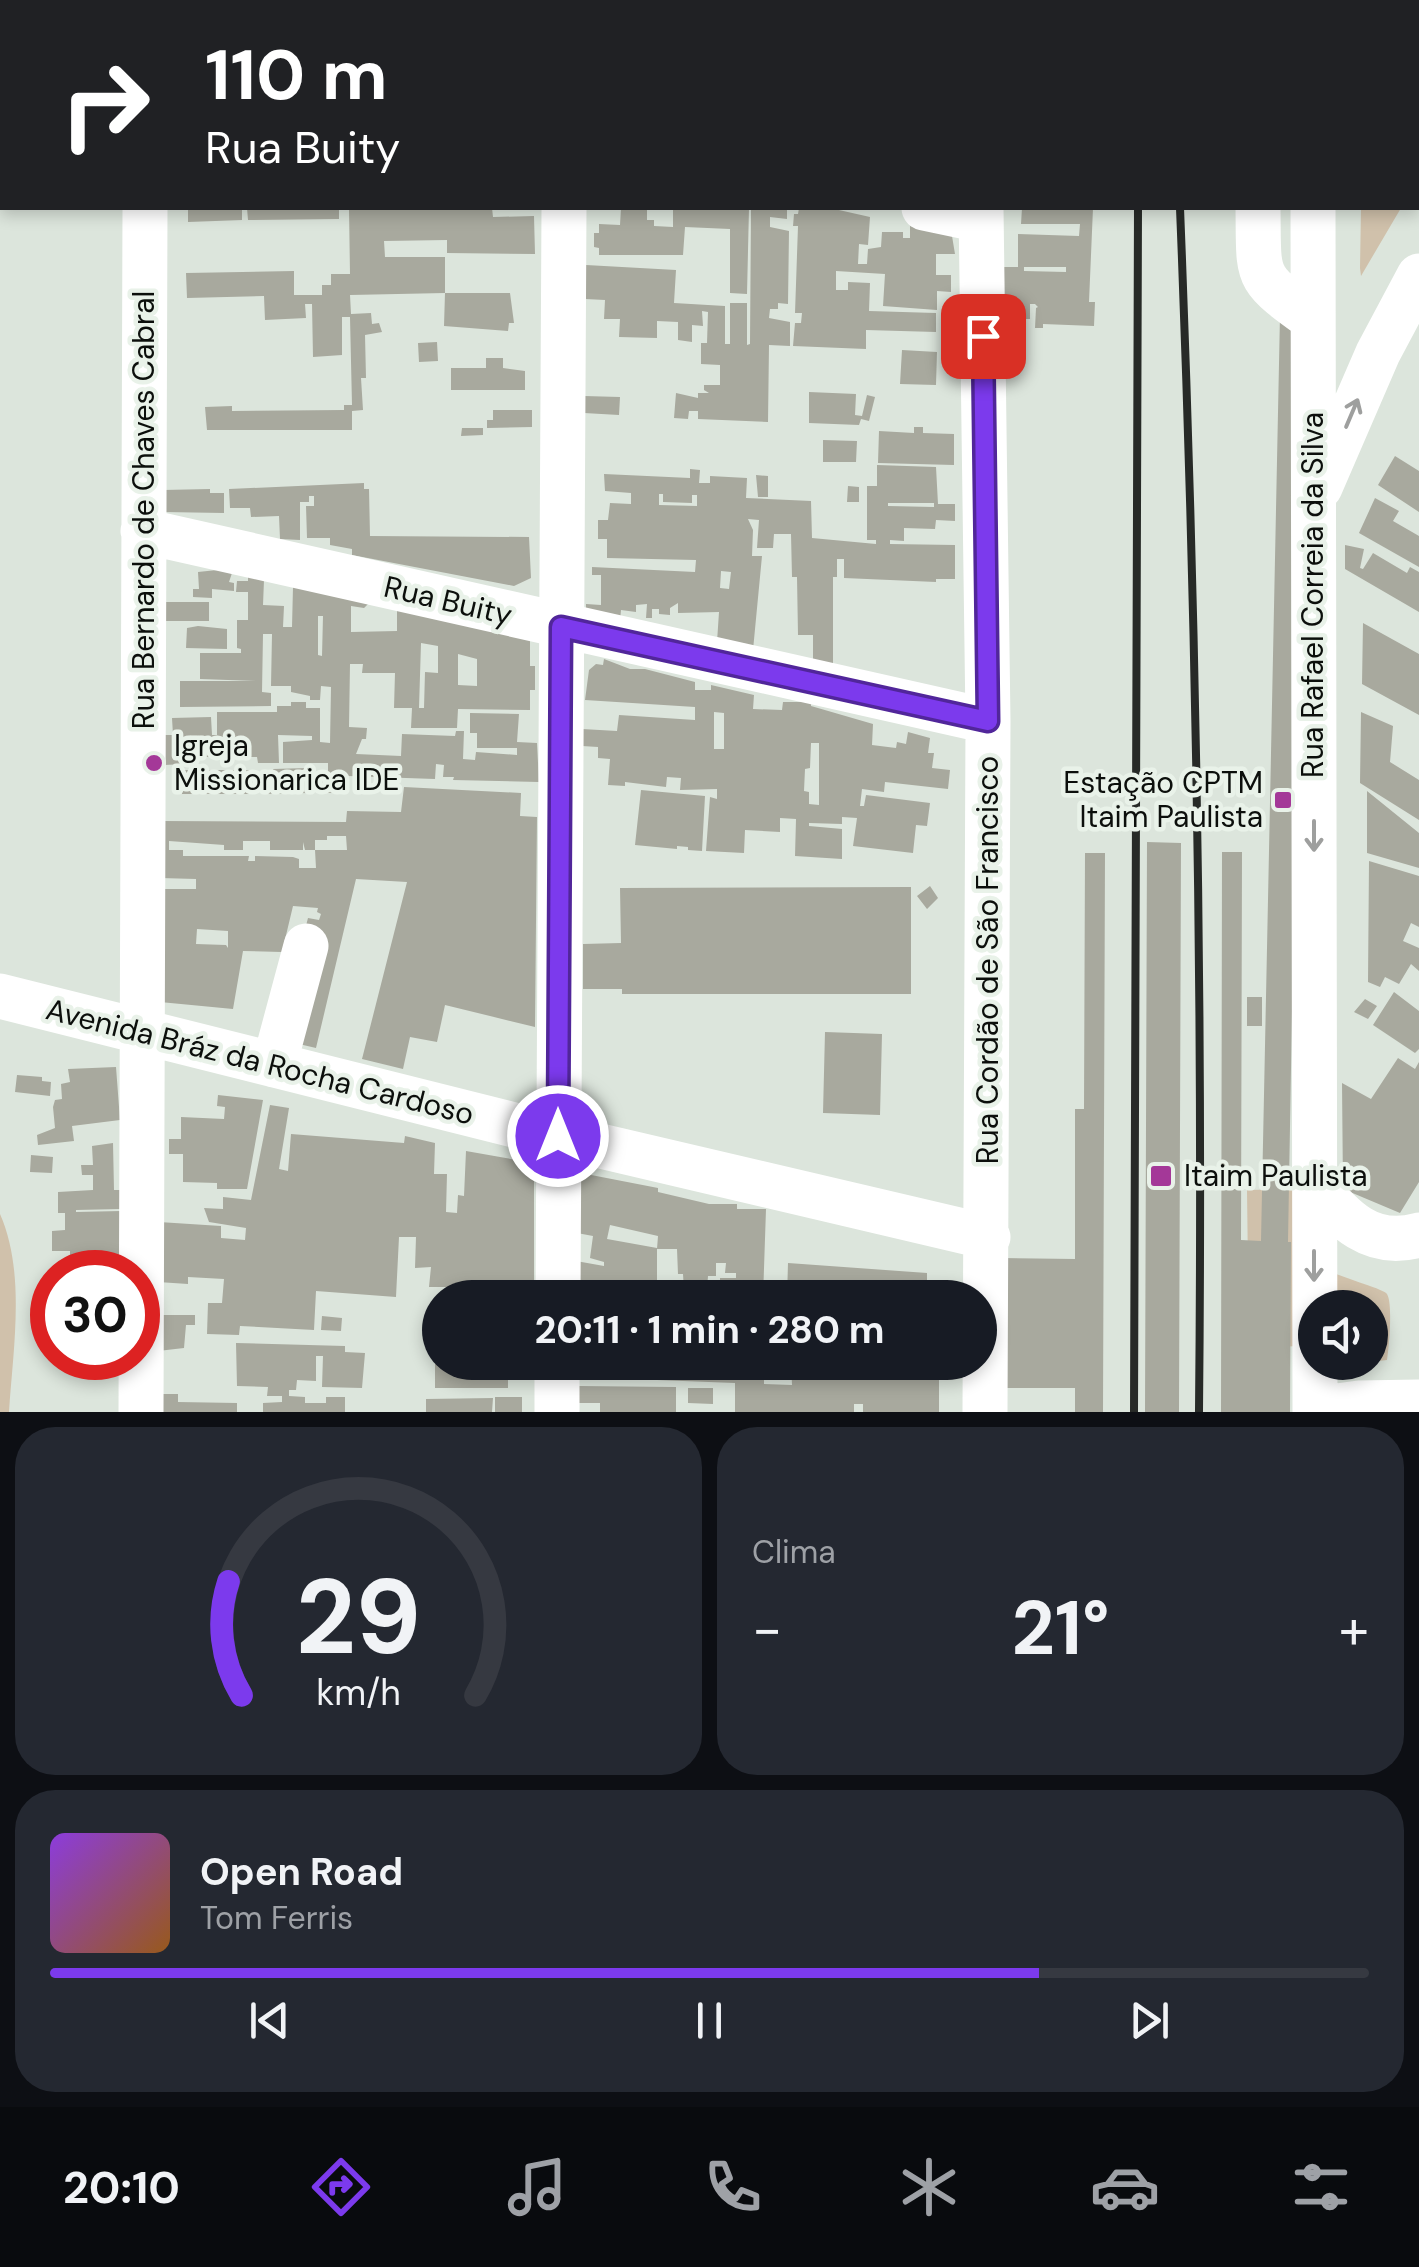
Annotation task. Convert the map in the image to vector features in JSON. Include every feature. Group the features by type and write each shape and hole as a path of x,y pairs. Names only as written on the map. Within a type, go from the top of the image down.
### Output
{"street":[{"name":"Rua Bernardo de Chaves Cabral","path":"141,1412 145,210"},
{"path":"558,1280 564,210"},
{"path":"943,210 982,214"},
{"path":"1258,210 1263,279 1313,319"},
{"path":"1313,225 1347,210"},
{"name":"Rua Cordão de São Francisco","path":"982,214 988,721 985,1412"},
{"name":"Rua Rafael Correia da Silva","path":"1313,225 1315,1410"},
{"path":"1313,502 1378,353 1419,276"},
{"name":"Rua Buity","path":"143,530 988,721"},
{"path":"274,1065 306,946"},
{"name":"Avenida Bráz da Rocha Cardoso","path":"0,996 558,1136 988,1237"},
{"path":"1314,1184 1346,1220 1364,1233 1383,1240 1419,1236"},
{"path":"557,1412 558,1380"},
{"path":"1315,1410 1359,1402 1419,1402"}],"shaded area":[{"path":"1361,210 1400,210 1361,276"},
{"path":"1311,1189 1313,1262 1381,1290 1298,1290 1298,1346 1249,1347 1247,1190"},
{"path":"0,1214 13,1261 15,1286 9,1412 0,1412"}],"building":[{"path":"188,210 242,210 242,220 188,222"},
{"path":"247,210 339,210 339,219 248,220"},
{"path":"349,210 492,210 493,217 534,216 535,254 447,253 447,240 384,241 385,257 445,257 445,293 350,295 351,314 371,313 372,324 379,323 382,332 365,335 363,410 352,411 352,430 207,430 205,407 232,406 232,411 344,410 344,405 352,405 350,317 342,317 342,355 313,357 312,304 305,304 306,318 265,320 264,296 187,298 186,273 294,271 294,295 322,295 322,285 331,285 331,274 350,274"},
{"path":"621,210 647,210 647,220 654,220 654,226 673,227 673,210 749,210 747,294 730,293 730,229 685,227 683,255 599,255 599,248 594,247 594,233 599,233 599,224 620,225"},
{"path":"751,210 787,210 787,219 770,217 770,227 789,231 788,304 778,303 778,309 770,309 769,318 790,322 790,346 769,345 768,422 698,419 698,411 689,411 688,419 674,418 676,393 698,398 698,393 709,393 704,385 720,385 720,365 701,364 701,343 707,343 708,312 702,311 703,326 692,325 692,342 678,340 678,322 657,321 657,338 619,337 620,319 604,319 605,300 585,299 586,265 676,270 674,303 725,306 725,344 730,344 730,303 747,303 747,345"},
{"path":"799,210 839,210 870,217 868,245 859,244 858,264 867,264 868,249 881,247 882,232 903,232 903,238 910,238 910,226 952,236 955,254 936,254 936,275 951,275 951,292 937,291 937,310 883,306 885,274 836,271 836,290 848,290 848,282 870,283 869,311 936,313 936,332 866,330 866,349 793,346 795,323 801,323 802,313 795,313 798,226 793,226 794,214"},
{"path":"1022,210 1093,210 1089,302 1095,302 1094,326 1043,324 1043,328 1035,328 1035,304 1030,304 1030,319 1003,319 1001,267 1018,267 1018,234 1079,236 1080,224 1021,224","holes":["1024,267 1066,267 1066,272 1024,271"]},
{"path":"445,293 510,293 514,323 509,323 508,331 444,326"},
{"path":"1280,315 1304,319 1288,1242 1290,1412 1221,1412 1222,852 1242,852 1241,1240 1261,1241"},
{"path":"437,342 438,361 419,362 418,343"},
{"path":"902,350 937,352 936,385 900,384"},
{"path":"486,358 503,358 503,368 525,371 525,390 451,390 451,368 486,368"},
{"path":"809,392 856,394 855,415 862,416 867,395 875,397 869,421 861,419 859,425 809,423"},
{"path":"584,396 620,397 619,415 584,413"},
{"path":"493,410 532,410 532,427 487,428 487,420 493,420"},
{"path":"914,427 923,427 923,433 954,434 954,465 878,463 879,431 914,433"},
{"path":"462,428 483,428 483,435 461,436"},
{"path":"823,440 857,441 856,462 823,462"},
{"path":"1395,456 1419,471 1419,512 1378,485"},
{"path":"877,465 936,467 938,504 955,504 955,521 936,520 935,529 904,528 904,541 890,540 890,544 955,545 955,579 936,582 844,578 844,559 837,559 837,577 833,577 833,667 813,662 813,635 798,635 797,577 792,577 791,534 774,534 773,548 757,548 759,520 748,519 753,530 752,556 762,556 753,650 717,642 719,612 678,613 678,603 670,608 670,615 652,609 652,618 646,618 647,604 636,605 636,612 621,610 620,621 586,613 586,604 601,605 601,575 592,575 592,567 695,572 696,560 607,558 607,539 598,539 598,520 608,520 610,503 631,504 631,493 605,491 604,474 690,478 690,469 700,470 699,483 710,483 710,476 747,478 746,498 811,501 812,538 876,544 876,540 867,540 867,486 877,486","holes":["659,494 663,494 663,502 692,503 692,495 697,495 697,506 659,505","888,503 934,503 934,507","721,571 731,572 729,589 720,588"]},
{"path":"756,475 768,476 768,497 758,497"},
{"path":"364,483 364,489 369,489 370,536 529,537 531,578 514,586 352,555 352,549 330,545 330,538 307,538 306,506 314,506 314,496 309,496 309,502 300,502 300,540 280,539 279,516 251,517 250,508 230,508 229,489"},
{"path":"848,486 859,487 859,502 847,502"},
{"path":"210,489 210,493 224,493 224,513 163,512 163,490"},
{"path":"1375,498 1399,511 1393,521 1419,536 1419,567 1359,533"},
{"path":"1345,545 1364,549 1360,568 1373,553 1407,573 1410,567 1419,572 1419,612 1345,569"},
{"path":"198,572 232,573 229,582 234,583 234,591 212,589 212,598 193,597 193,589 199,589"},
{"path":"248,576 264,580 263,605 284,606 283,627 292,627 293,587 369,603 364,608 351,606 351,632 397,631 397,608 530,640 535,690 530,690 530,710 458,709 457,728 411,728 412,708 394,708 395,673 362,673 363,664 350,664 349,727 367,728 366,739 362,739 356,754 401,756 402,734 455,736 456,731 464,731 463,759 475,760 476,752 517,755 517,748 477,748 477,733 470,733 470,713 519,714 517,742 537,743 539,782 453,780 454,777 443,777 444,765 436,764 435,779 348,776 347,793 328,793 328,763 283,763 283,742 312,740 312,736 278,735 279,763 258,763 257,757 186,757 186,764 164,765 165,735 173,735 172,718 211,717 212,735 217,735 217,712 277,712 277,706 291,706 291,702 306,702 306,708 320,708 320,742 330,743 331,687 321,686 320,700 310,700 310,696 291,692 291,686 271,686 272,634 263,634 262,692 271,693 271,706 180,707 180,681 257,681 200,679 200,653 241,653 237,648 237,620 248,620 248,592 236,592 237,581 248,581","holes":["318,616 323,616 322,656 318,655","421,643 438,646 438,673 425,672 424,708 419,708","458,654 477,659 477,686 458,685"]},
{"path":"163,602 209,602 209,621 164,621"},
{"path":"1363,623 1419,654 1419,715 1362,684"},
{"path":"187,628 227,629 227,649 186,648"},
{"path":"604,659 630,669 695,682 695,690 711,690 711,685 754,695 753,709 782,710 783,702 811,702 811,706 873,724 872,745 896,748 897,742 906,744 908,732 930,738 932,768 950,770 948,789 885,782 884,792 862,789 860,806 864,806 866,795 930,803 927,826 916,825 913,853 853,846 857,818 842,817 842,824 809,826 842,829 842,859 795,856 796,819 780,818 780,832 745,830 744,853 706,851 710,797 717,799 717,789 680,790 681,778 667,777 666,787 625,782 625,786 608,785 610,759 598,758 598,747 582,746 582,729 617,731 619,715 695,720 695,707 585,700 589,670 596,664 603,665","holes":["714,712 724,713 724,749 714,749","811,743 819,743 819,805 809,804 809,792 804,791"]},
{"path":"1361,712 1393,726 1390,762 1419,780 1419,820 1360,783"},
{"path":"308,768 308,793 263,794 263,784 273,784 273,769"},
{"path":"183,770 250,770 251,794 182,794"},
{"path":"404,787 521,793 520,816 537,817 535,1027 445,1005 437,1042 410,1037 403,1069 362,1059 407,882 356,879 316,1048 286,1041 302,941 308,918 319,920 318,908 293,906 282,952 243,951 233,1009 160,1002 161,889 196,889 196,879 160,878 159,821 346,822 347,811 401,812","holes":["346,836 347,850 315,850 315,840","169,841 224,845 224,850 243,850 243,841 270,841 270,850 303,850 303,842 305,850 315,850 316,868 299,868 299,859 293,857 255,856 255,861 248,861 249,856 183,856 183,850 169,850","197,929 228,931 228,948 196,944"]},
{"path":"641,790 705,796 702,851 635,845"},
{"path":"1367,791 1419,833 1419,868 1367,853"},
{"path":"1147,842 1181,843 1179,1412 1145,1412"},
{"path":"1085,853 1105,853 1103,1412 1075,1412 1075,1388 1000,1388 1000,1258 1075,1259 1075,1109 1084,1109"},
{"path":"1369,861 1419,876 1419,927 1411,923 1403,941 1419,948 1419,971 1411,964 1399,984 1385,977 1380,987 1368,982"},
{"path":"930,886 938,898 927,909 917,896"},
{"path":"911,887 911,994 622,994 622,989 583,989 583,944 621,943 620,888"},
{"path":"1394,992 1419,1011 1419,1049 1415,1053 1373,1025"},
{"path":"1247,997 1262,997 1262,1026 1247,1026"},
{"path":"1365,999 1377,1006 1368,1019 1354,1012"},
{"path":"825,1032 882,1034 880,1115 823,1113"},
{"path":"1398,1058 1415,1069 1419,1062 1419,1182 1400,1213 1343,1189 1342,1083 1371,1099"},
{"path":"116,1067 120,1120 72,1126 74,1141 38,1145 37,1135 55,1128 53,1107 55,1100 62,1099 61,1084 70,1082 68,1069"},
{"path":"17,1075 42,1077 42,1081 51,1082 50,1096 15,1092"},
{"path":"218,1095 263,1100 247,1189 217,1189 217,1183 183,1182 183,1154 169,1154 169,1139 181,1139 181,1117 224,1119 225,1107 217,1106"},
{"path":"270,1105 289,1108 279,1169 288,1171 291,1134 404,1143 405,1136 435,1143 434,1174 447,1174 446,1212 457,1213 458,1195 464,1196 466,1151 522,1161 534,1175 534,1280 430,1280 431,1267 415,1268 416,1237 399,1237 396,1297 316,1291 314,1330 240,1326 239,1335 207,1334 208,1303 222,1303 224,1279 188,1277 188,1284 160,1282 159,1222 221,1226 221,1238 245,1240 246,1228 209,1222 204,1208 223,1209 223,1197 251,1200"},
{"path":"113,1143 114,1190 120,1190 121,1209 76,1212 121,1211 122,1250 52,1250 52,1231 65,1230 65,1213 58,1213 58,1192 93,1190 93,1175 82,1175 81,1165 93,1165 92,1146"},
{"path":"31,1155 53,1157 52,1173 30,1172"},
{"path":"586,1174 658,1188 658,1192 709,1204 766,1209 764,1280 720,1280 736,1278 736,1273 725,1273 726,1263 716,1263 716,1276 683,1280 683,1274 678,1274 677,1249 657,1249 657,1280 577,1280 576,1261 604,1266 604,1262 590,1258 593,1236 577,1233 579,1179","holes":["610,1225 658,1236 657,1248 607,1239"]},
{"path":"788,1263 927,1273 927,1280 788,1280"},
{"path":"160,1315 195,1315 195,1325 186,1325 184,1348 160,1351"},
{"path":"322,1316 342,1318 341,1331 321,1330"},
{"path":"236,1343 345,1346 345,1352 365,1353 362,1388 322,1387 323,1356 316,1356 316,1381 297,1380 296,1390 289,1390 289,1396 305,1397 305,1403 326,1403 326,1397 345,1397 345,1412 263,1412 263,1403 282,1402 282,1396 267,1396 268,1387 237,1386"},
{"path":"435,1380 508,1380 508,1388 435,1388"},
{"path":"657,1380 764,1380 764,1384 792,1385 792,1380 939,1380 939,1412 863,1412 863,1404 854,1404 854,1412 735,1412 735,1383"},
{"path":"578,1386 676,1387 676,1412 600,1412 600,1403 578,1403"},
{"path":"688,1388 713,1388 713,1404 688,1403"},
{"path":"158,1394 178,1394 178,1402 237,1403 237,1412 158,1412"},
{"path":"495,1397 522,1397 522,1412 495,1412"},
{"path":"493,1398 492,1412 426,1412 426,1399"}],"railway":[{"path":"1134,1412 1138,210"},
{"path":"1180,210 1197,810 1199,1412"}],"place":[{"name":"Igreja Missionarica IDE","path":"154,763"},
{"name":"Estação CPTM Itaim Paulista","path":"1283,800"},
{"name":"Itaim Paulista","path":"1161,1176"}],"route":[{"path":"558,1136 561,627 988,721 983,336"}]}
